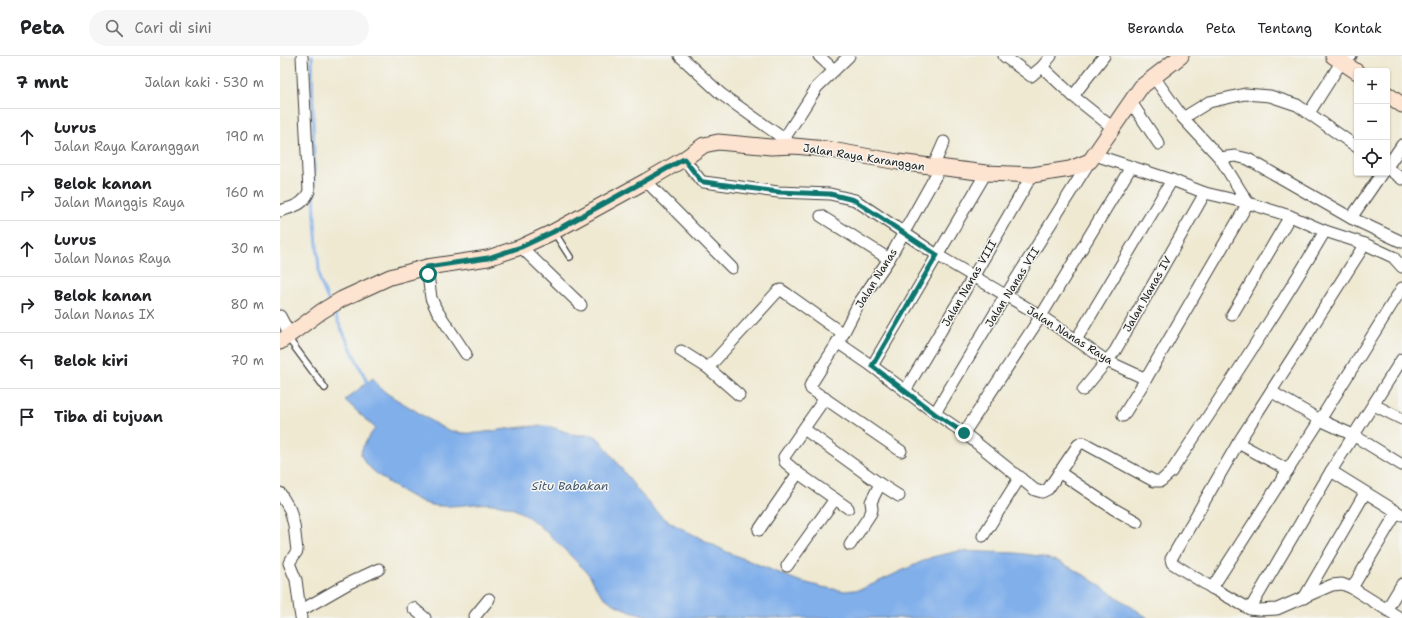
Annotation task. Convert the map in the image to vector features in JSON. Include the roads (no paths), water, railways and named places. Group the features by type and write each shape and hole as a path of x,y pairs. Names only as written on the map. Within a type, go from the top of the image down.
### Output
{"street":[{"path":"280,211 301,204 309,191 302,56"},
{"path":"680,56 721,94 789,143 817,87 849,56"},
{"path":"819,56 834,70"},
{"path":"1004,56 1031,76 1042,67 1051,56"},
{"path":"1073,96 1104,56"},
{"path":"1181,56 1153,76 1141,87 1092,158 1132,166 1205,193 1248,203 1290,216 1325,231 1365,244 1392,257 1402,267"},
{"path":"1309,113 1342,58 1354,69"},
{"path":"1042,67 1073,96 1113,128"},
{"path":"1153,76 1183,118 1220,158 1248,203"},
{"path":"1183,118 1209,102 1245,94 1270,96 1297,105 1354,145"},
{"path":"1390,96 1402,105"},
{"path":"1130,102 1159,144"},
{"name":"Jalan Raya Karanggan","path":"286,338 322,311 342,299 390,276 427,267 488,258 521,247 553,232 646,181 704,146 718,142 771,147 789,143 936,168 986,173 1032,175 1070,169 1092,158"},
{"name":"Jalan Nanas","path":"825,398 811,389 810,386 840,338 859,302 888,259 903,233 936,168 944,142"},
{"path":"1390,163 1402,145"},
{"path":"1220,158 1235,156 1248,159 1351,218 1402,242"},
{"name":"Jalan Nanas VII","path":"935,414 1092,158"},
{"name":"Jalan Nanas Raya","path":"684,159 701,181 704,182 778,192 830,194 854,200 870,209 937,255 1041,316 1107,361 1146,379"},
{"path":"964,433 1041,316 1132,166"},
{"path":"1390,170 1402,180"},
{"path":"872,366 986,173"},
{"name":"Jalan Nanas VIII","path":"905,391 1032,175"},
{"path":"1351,218 1380,176"},
{"path":"1076,340 1172,180"},
{"path":"646,181 732,268"},
{"name":"Jalan Nanas IV","path":"1083,390 1114,351 1205,193"},
{"path":"1123,416 1248,203"},
{"path":"821,216 888,259"},
{"path":"1232,315 1290,216"},
{"path":"708,368 778,291 781,290 872,366 935,414 964,433 1035,490 1042,492 1048,489 1078,445 1084,443 1154,481 1161,481 1171,472 1230,385 1295,282 1325,231"},
{"path":"1365,244 1272,392 1238,443 1171,559 1172,563 1212,588 1250,609 1277,609 1332,585 1342,584 1352,588 1400,618"},
{"path":"521,247 581,305"},
{"path":"427,267 431,298 436,309 466,354"},
{"path":"1212,588 1320,420 1402,288"},
{"path":"280,316 286,338"},
{"path":"681,351 708,368 739,395"},
{"path":"1250,609 1353,435 1374,405 1402,359"},
{"path":"1272,392 1320,420 1353,435 1402,465"},
{"path":"848,508 798,473 784,460 784,457 825,398 901,451"},
{"path":"1374,405 1402,419"},
{"path":"804,429 899,496"},
{"path":"1238,443 1288,470"},
{"path":"1059,472 1114,509 1137,522"},
{"path":"1331,472 1400,513 1352,588"},
{"path":"759,530 798,473"},
{"path":"983,536 1020,477"},
{"path":"850,545 871,513 871,502 880,484"},
{"path":"1304,598 1365,492"},
{"path":"280,493 290,510 294,525 297,551 289,563 296,580 300,614 349,583 379,568"},
{"path":"787,566 835,499"},
{"path":"1387,609 1402,584"},
{"path":"475,617 489,600"},
{"path":"413,608 425,618"}],"lane":[{"path":"553,232 570,257"},
{"path":"286,338 325,388"}],"water":[{"name":"Situ Babakan","path":"373,378 380,388 390,395 438,425 450,430 462,433 473,433 520,427 542,426 552,427 577,435 589,434 594,436 600,440 639,492 661,516 673,524 727,552 799,581 845,591 862,589 932,557 959,551 1016,553 1039,556 1060,562 1084,575 1148,618 654,618 631,611 616,605 603,596 586,571 543,529 516,510 494,504 442,506 424,503 403,492 371,468 364,461 361,451 375,428 345,400"}],"waterway":[{"path":"312,56 315,222 320,281 329,302"},
{"path":"332,309 367,382"}]}
